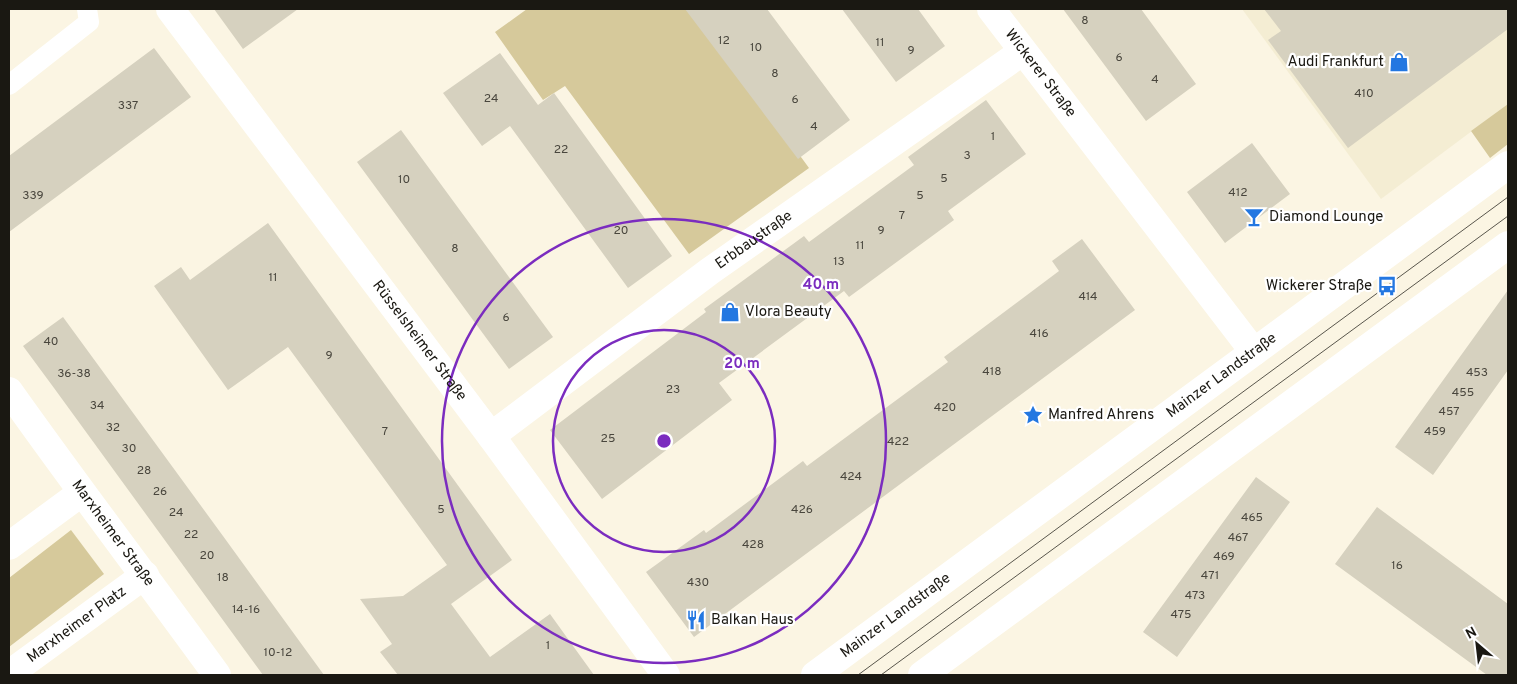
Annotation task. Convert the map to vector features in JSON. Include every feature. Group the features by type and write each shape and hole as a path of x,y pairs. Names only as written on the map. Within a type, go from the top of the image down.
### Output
{"street":[{"name":"Rüsselsheimer Straße","path":"170,9 491,436 666,675"},
{"name":"Wickerer Straße","path":"991,9 1022,52 1254,352"},
{"name":"Erbbaustraße","path":"491,436 710,271 1022,52"},
{"name":"Mainzer Landstraße","path":"815,675 1508,164"},
{"path":"922,675 1508,245"},
{"name":"Marxheimer Straße","path":"9,391 81,493 145,575 216,675"},
{"path":"9,546 81,493"},
{"name":"Marxheimer Platz","path":"9,674 145,575"}],"lane":[{"path":"9,85 89,22 87,9"}],"shaded area":[{"path":"527,9 693,9 809,168 689,254 565,86 543,100 495,32"},
{"path":"1242,9 1508,9 1508,104 1381,199"},
{"path":"1508,104 1508,144 1490,158 1471,131"},
{"path":"71,530 104,574 9,647 9,578"}],"building":[{"path":"214,9 298,9 243,49"},
{"path":"685,9 767,9 850,120 798,159"},
{"path":"842,9 918,9 945,46 896,82"},
{"path":"1063,9 1141,9 1196,84 1146,121"},
{"path":"1264,9 1508,9 1508,29 1348,148 1268,40 1281,31"},
{"path":"154,48 191,97 9,232 9,156"},
{"path":"500,53 538,105 554,93 672,256 628,288 510,126 482,146 443,93"},
{"path":"986,100 1026,154 948,211 954,220 849,297 844,291 719,383 732,400 602,499 550,430 706,312 704,309 804,236 809,242 914,165 908,157"},
{"path":"401,130 553,337 509,369 357,162"},
{"path":"1252,143 1290,194 1225,243 1187,192"},
{"path":"268,223 512,560 451,604 490,657 550,614 594,675 398,675 380,652 392,644 360,599 403,596 447,565 288,347 228,390 154,286 181,267 190,280"},
{"path":"1082,239 1135,310 694,637 646,572 704,530 706,533 803,461 807,466 948,362 944,357 1059,271 1052,261"},
{"path":"1508,290 1508,370 1433,475 1395,447"},
{"path":"63,317 324,675 263,675 23,346"},
{"path":"1256,477 1290,502 1177,657 1143,632"},
{"path":"1377,507 1508,604 1508,675 1487,675 1335,564"}],"tram line":[{"path":"858,675 1508,197"},
{"path":"881,675 1508,216"}],"place":[{"name":"Audi Frankfurt","path":"1399,62"},
{"name":"Diamond Lounge","path":"1254,217"},
{"name":"Wickerer Straße","path":"1387,286"},
{"name":"Vlora Beauty","path":"730,312"},
{"name":"Manfred Ahrens","path":"1033,415"},
{"name":"Balkan Haus","path":"696,620"}]}
